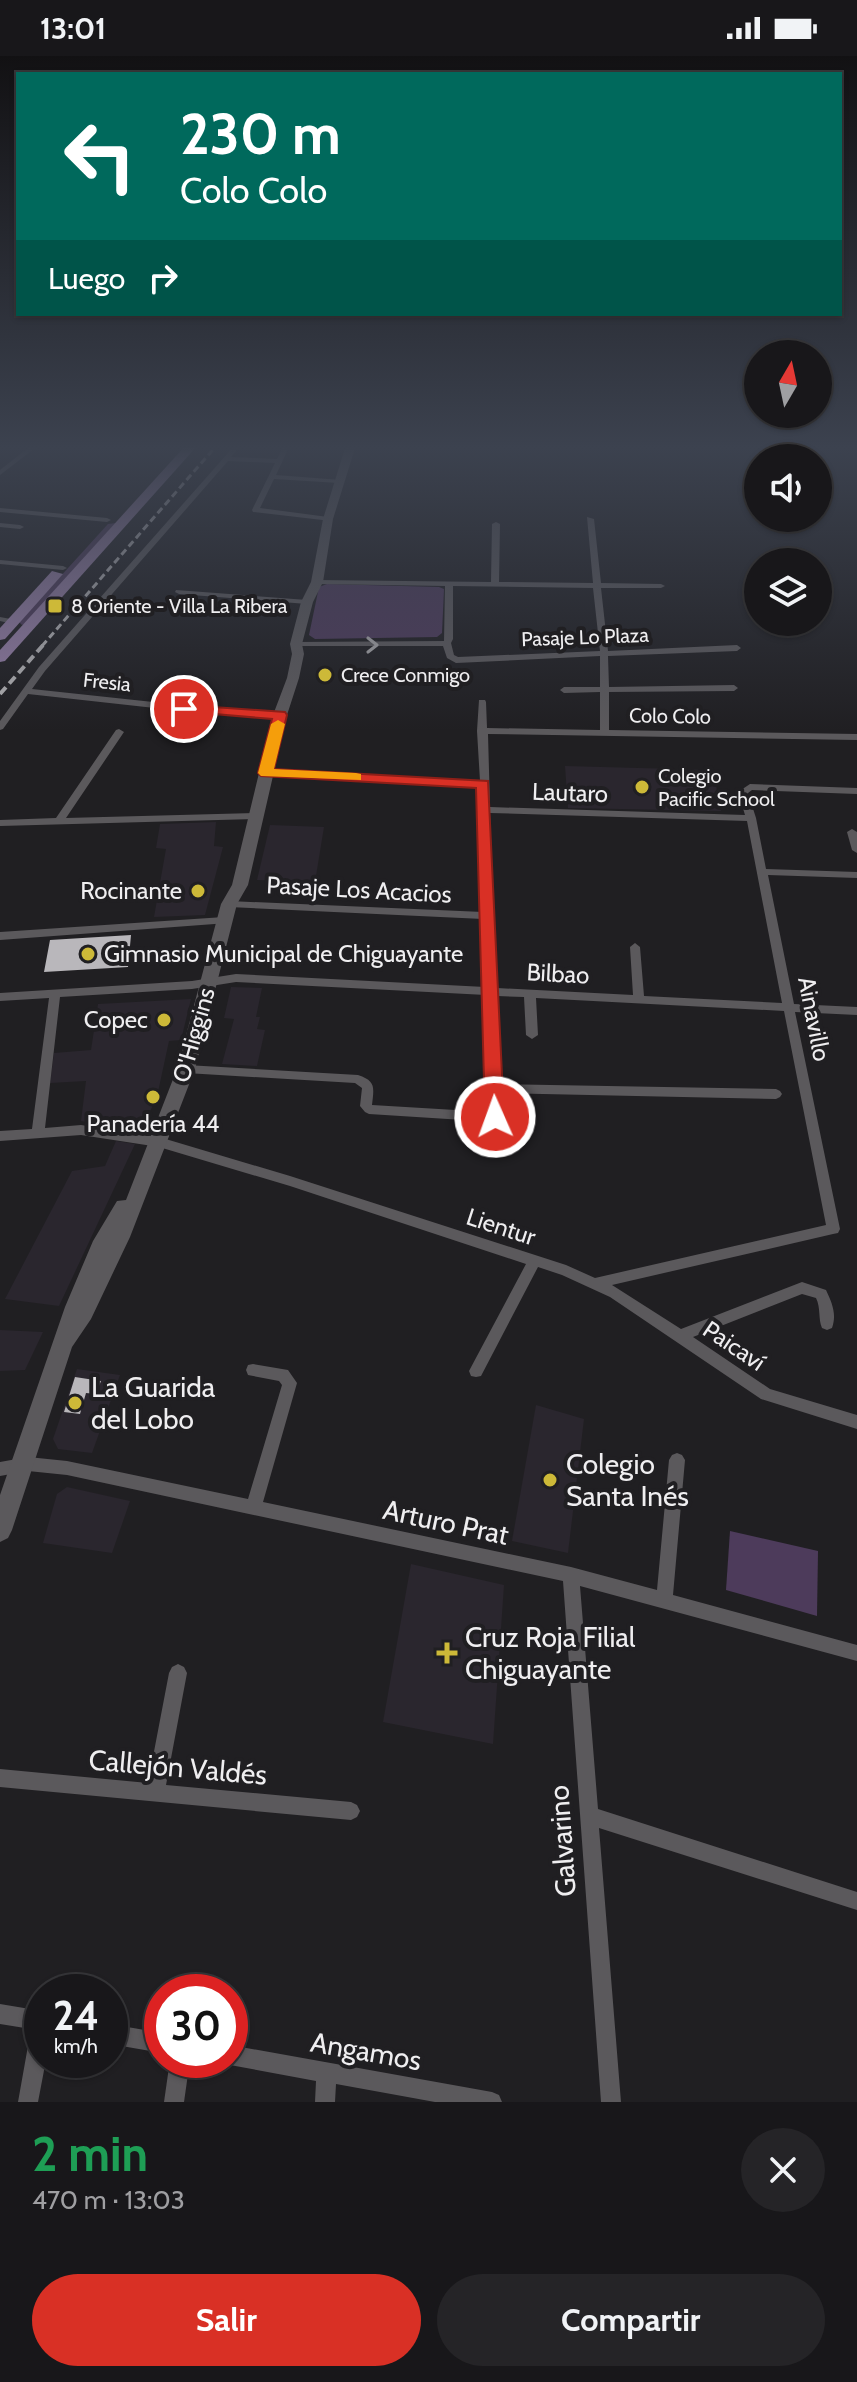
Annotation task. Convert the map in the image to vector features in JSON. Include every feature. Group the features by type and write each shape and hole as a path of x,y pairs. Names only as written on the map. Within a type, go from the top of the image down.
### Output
{"main road":[{"path":"0,636 6,621 88,540"},
{"path":"0,658 106,540"},
{"name":"O'Higgins","path":"0,1530 10,1468 66,1340 93,1262 150,1163 186,1069 227,913 233,864 255,816 281,710 293,678 298,654 296,644 312,584 311,568 319,558 323,540"},
{"path":"6,621 18,628 20,636"}],"street":[{"path":"0,727 26,691 152,540"},
{"path":"495,584 496,540"},
{"path":"592,540 604,654 605,733"},
{"path":"0,562 63,568"},
{"path":"312,584 661,586"},
{"path":"296,644 447,643 449,584"},
{"path":"179,592 307,602"},
{"name":"Pasaje Lo Plaza","path":"447,643 451,657 459,660 737,648"},
{"path":"564,690 734,688"},
{"name":"Fresia","path":"26,691 209,711 281,710"},
{"path":"186,1069 358,1079 368,1086 366,1106 369,1109 495,1117 482,702"},
{"name":"Colo Colo","path":"482,731 857,737"},
{"path":"59,822 119,732"},
{"path":"266,773 483,784"},
{"name":"Ainavillo","path":"597,1283 833,1229 751,818 743,792 747,788 857,791"},
{"name":"Lautaro","path":"484,810 751,818"},
{"path":"0,823 255,816"},
{"path":"852,832 857,850"},
{"path":"762,872 857,875"},
{"name":"Pasaje Los Acacios","path":"0,936 227,913 488,916"},
{"path":"635,947 639,1000"},
{"name":"Bilbao","path":"0,997 236,978 857,1011"},
{"path":"38,1133 55,994"},
{"path":"530,995 532,1035"},
{"path":"494,1088 776,1094"},
{"name":"Lientur","path":"0,1136 81,1130 159,1142 290,1181 597,1283"},
{"path":"476,1371 534,1261"},
{"name":"Paicaví","path":"597,1283 766,1394 857,1422"},
{"path":"680,1336 802,1288 810,1288 821,1294 827,1307 827,1324"},
{"path":"253,1370 283,1375 290,1383 253,1508"},
{"path":"664,1600 677,1460"},
{"name":"Arturo Prat","path":"10,1468 54,1466 571,1575 857,1653"},
{"name":"Galvarino","path":"571,1575 611,2102"},
{"path":"155,1793 178,1673"},
{"name":"Callejón Valdés","path":"0,1778 351,1811"},
{"path":"588,1815 857,1901"},
{"path":"0,2014 24,2019"},
{"name":"Angamos","path":"248,2058 464,2100 492,2102"},
{"path":"325,2102 327,2072"},
{"path":"28,2102 32,2078"},
{"path":"174,2102 177,2078"}],"shaded area":[{"path":"93,540 100,540 25,624 19,622"},
{"path":"327,584 444,589 442,633 437,637 315,639 309,635 319,587"},
{"name":"Colegio Pacific School","path":"565,766 713,770 721,811 568,808"},
{"path":"216,822 214,846 223,847 205,915 154,917 166,849 156,848 160,824"},
{"path":"270,825 324,827 315,882 257,880"},
{"path":"231,987 262,988 256,1017 260,1017 257,1029 265,1030 257,1066 222,1064 234,1019 224,1018"},
{"path":"191,999 181,1040 169,1041 158,1092 142,1132 81,1121 86,1081 50,1083 54,1053 91,1050 98,1004"},
{"path":"116,1141 135,1144 59,1306 5,1299 72,1171 105,1166"},
{"path":"0,1330 43,1332 25,1370 0,1371"},
{"path":"77,1369 120,1375 92,1453 58,1449 53,1439"},
{"name":"Colegio Santa Inés","path":"536,1405 584,1419 568,1553 512,1541"},
{"path":"67,1487 130,1501 112,1553 43,1543 57,1494"},
{"path":"730,1531 818,1551 817,1616 726,1590"},
{"name":"Cruz Roja Filial Chiguayante","path":"411,1564 504,1585 493,1744 383,1722"}],"building":[{"name":"Gimnasio Municipal de Chiguayante","path":"131,935 128,967 44,972 50,940"},
{"name":"La Guarida del Lobo","path":"75,1377 101,1381 96,1394 86,1393 80,1414 64,1412"}],"railway":[{"path":"42,646 134,540"},
{"path":"0,694 44,644"}],"slow traffic":[{"path":"278,724 266,773 356,777"}],"place":[{"name":"8 Oriente - Villa La Ribera","path":"55,606"},
{"name":"Crece Conmigo","path":"325,675"},
{"name":"Colegio Pacific School","path":"642,787"},
{"name":"Rocinante","path":"198,891"},
{"name":"Gimnasio Municipal de Chiguayante","path":"88,954"},
{"name":"Copec","path":"164,1020"},
{"name":"Panadería 44","path":"153,1097"},
{"name":"La Guarida del Lobo","path":"75,1403"},
{"name":"Colegio Santa Inés","path":"550,1480"},
{"name":"Cruz Roja Filial Chiguayante","path":"447,1653"}],"route":[{"path":"184,709 280,715 266,773 483,784 495,1117"}]}
